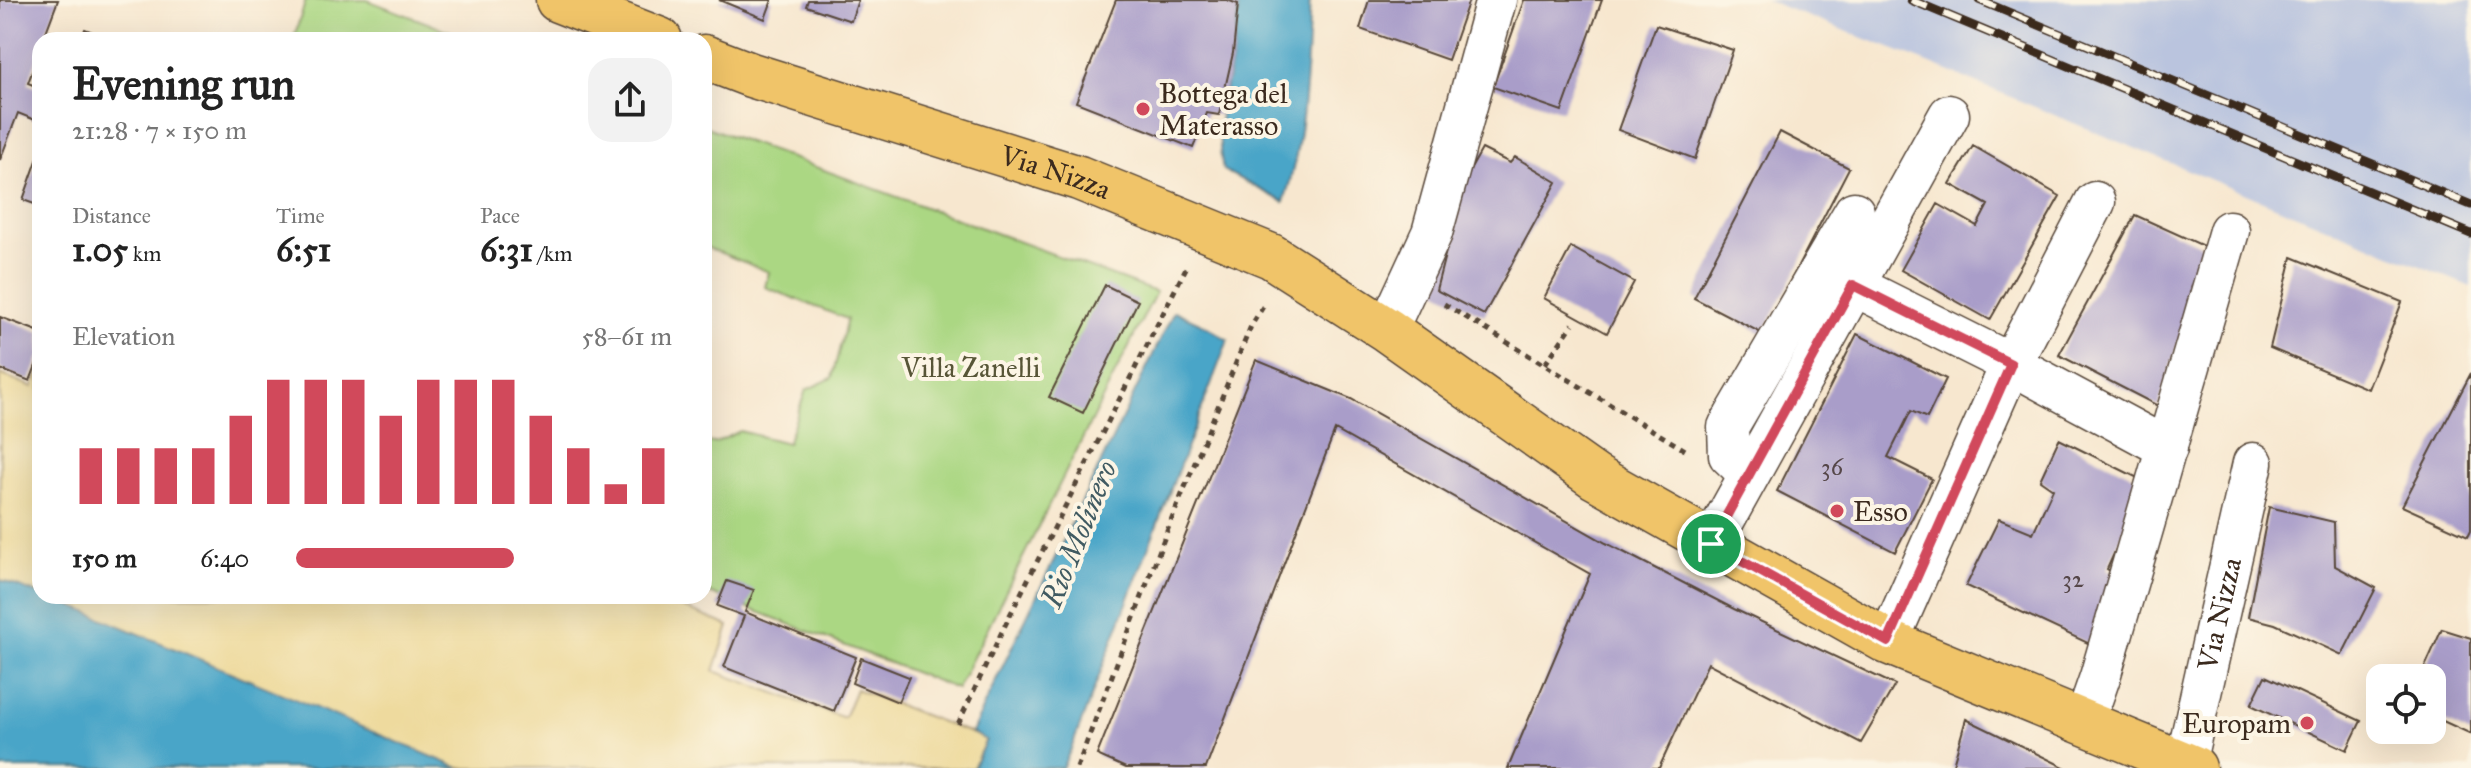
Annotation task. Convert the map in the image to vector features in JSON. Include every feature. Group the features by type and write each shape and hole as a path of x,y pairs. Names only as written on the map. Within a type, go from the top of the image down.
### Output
{"main road":[{"path":"558,0 640,32"},
{"name":"Via Nizza","path":"712,60 1079,178 1207,228 1287,266 1387,330 1595,477 1711,544 1888,642 2190,766"}],"street":[{"path":"1387,330 1432,233 1496,0"},
{"path":"1711,544 1949,115"},
{"path":"1888,642 2011,364 2095,202"},
{"path":"1746,480 1729,455 1728,427 1854,212"},
{"path":"2084,723 2229,231"},
{"path":"1853,285 2011,364 2167,448"},
{"name":"Via Nizza","path":"2190,766 2253,463"}],"path":[{"path":"958,724 1009,617 1207,228"},
{"path":"1077,768 1165,536 1251,326 1287,266"},
{"path":"1439,301 1746,480"},
{"path":"1545,364 1573,324"}],"shaded area":[{"path":"1765,0 2471,0 2471,287 1926,62"}],"green space":[{"path":"306,0 367,0 451,32 296,32"},
{"name":"Villa Zanelli","path":"712,129 1156,292 957,689 712,594 712,443 740,431 787,443 806,390 832,378 847,319 765,287 769,272 712,249"}],"sand":[{"path":"0,374 32,387 32,604 674,604 729,626 714,671 844,718 856,689 986,739 973,768 299,768 0,648"}],"water":[{"path":"1239,0 1310,0 1301,127 1284,202 1223,170 1220,126"},
{"name":"Rio Molinero","path":"1174,311 1228,340 1071,749 1062,768 973,768 986,740 972,733 984,705"},
{"path":"0,580 32,592 32,604 66,604 80,609 459,768 0,768"}],"building":[{"path":"0,0 58,0 46,32 32,32 32,72 28,83 32,85 32,119 18,113 0,160"},
{"path":"719,0 772,0 765,19"},
{"path":"808,0 858,0 851,21 806,6"},
{"path":"1116,0 1227,0 1238,4 1233,53 1219,115 1207,113 1193,148 1076,102"},
{"path":"1369,0 1469,0 1448,60 1360,29"},
{"path":"1524,0 1602,0 1562,111 1493,87"},
{"path":"1656,25 1733,50 1695,159 1618,130"},
{"path":"1780,132 1849,168 1763,334 1694,298"},
{"path":"1973,146 2060,196 1990,320 1901,270 1938,204 1977,226 1988,205 1950,184"},
{"path":"1482,149 1510,163 1515,157 1557,182 1484,315 1436,290 1464,181"},
{"path":"32,175 32,203 23,200"},
{"path":"2135,215 2208,248 2158,406 2059,355"},
{"path":"1571,247 1634,282 1607,333 1544,298"},
{"path":"2292,257 2402,302 2368,389 2270,348"},
{"path":"1105,285 1138,301 1083,413 1049,397"},
{"path":"0,317 32,329 32,376 30,381 0,369"},
{"path":"1857,334 1946,379 1927,418 1911,411 1888,457 1932,479 1895,552 1777,491"},
{"path":"1256,360 1351,399 1606,543 1734,609 1895,685 1861,743 1708,663 1659,768 1508,768 1590,574 1335,430 1206,768 1126,768 1097,755"},
{"path":"2471,373 2471,530 2468,536 2402,506"},
{"path":"2059,439 2146,482 2107,569 2119,576 2094,646 1966,586 1999,519 2033,533 2053,489 2040,480"},
{"path":"2269,507 2334,522 2335,566 2376,588 2342,655 2275,624 2248,617"},
{"path":"727,581 754,590 745,612 856,657 834,711 724,667 744,616 717,606"},
{"path":"2442,629 2471,638 2471,734 2446,722 2446,664 2426,664"},
{"path":"861,658 909,677 898,702 852,683"},
{"path":"2265,676 2361,721 2347,750 2251,705"},
{"path":"1966,719 2066,768 1952,768"}],"railway":[{"path":"1911,0 2471,234"},
{"path":"1979,0 2471,205"}],"place":[{"name":"Bottega del Materasso","path":"1143,109"},
{"name":"Esso","path":"1837,511"},
{"name":"Europam","path":"2307,723"}],"route":[{"path":"1853,285 2011,364 1888,642 1711,544 1853,285"}]}
